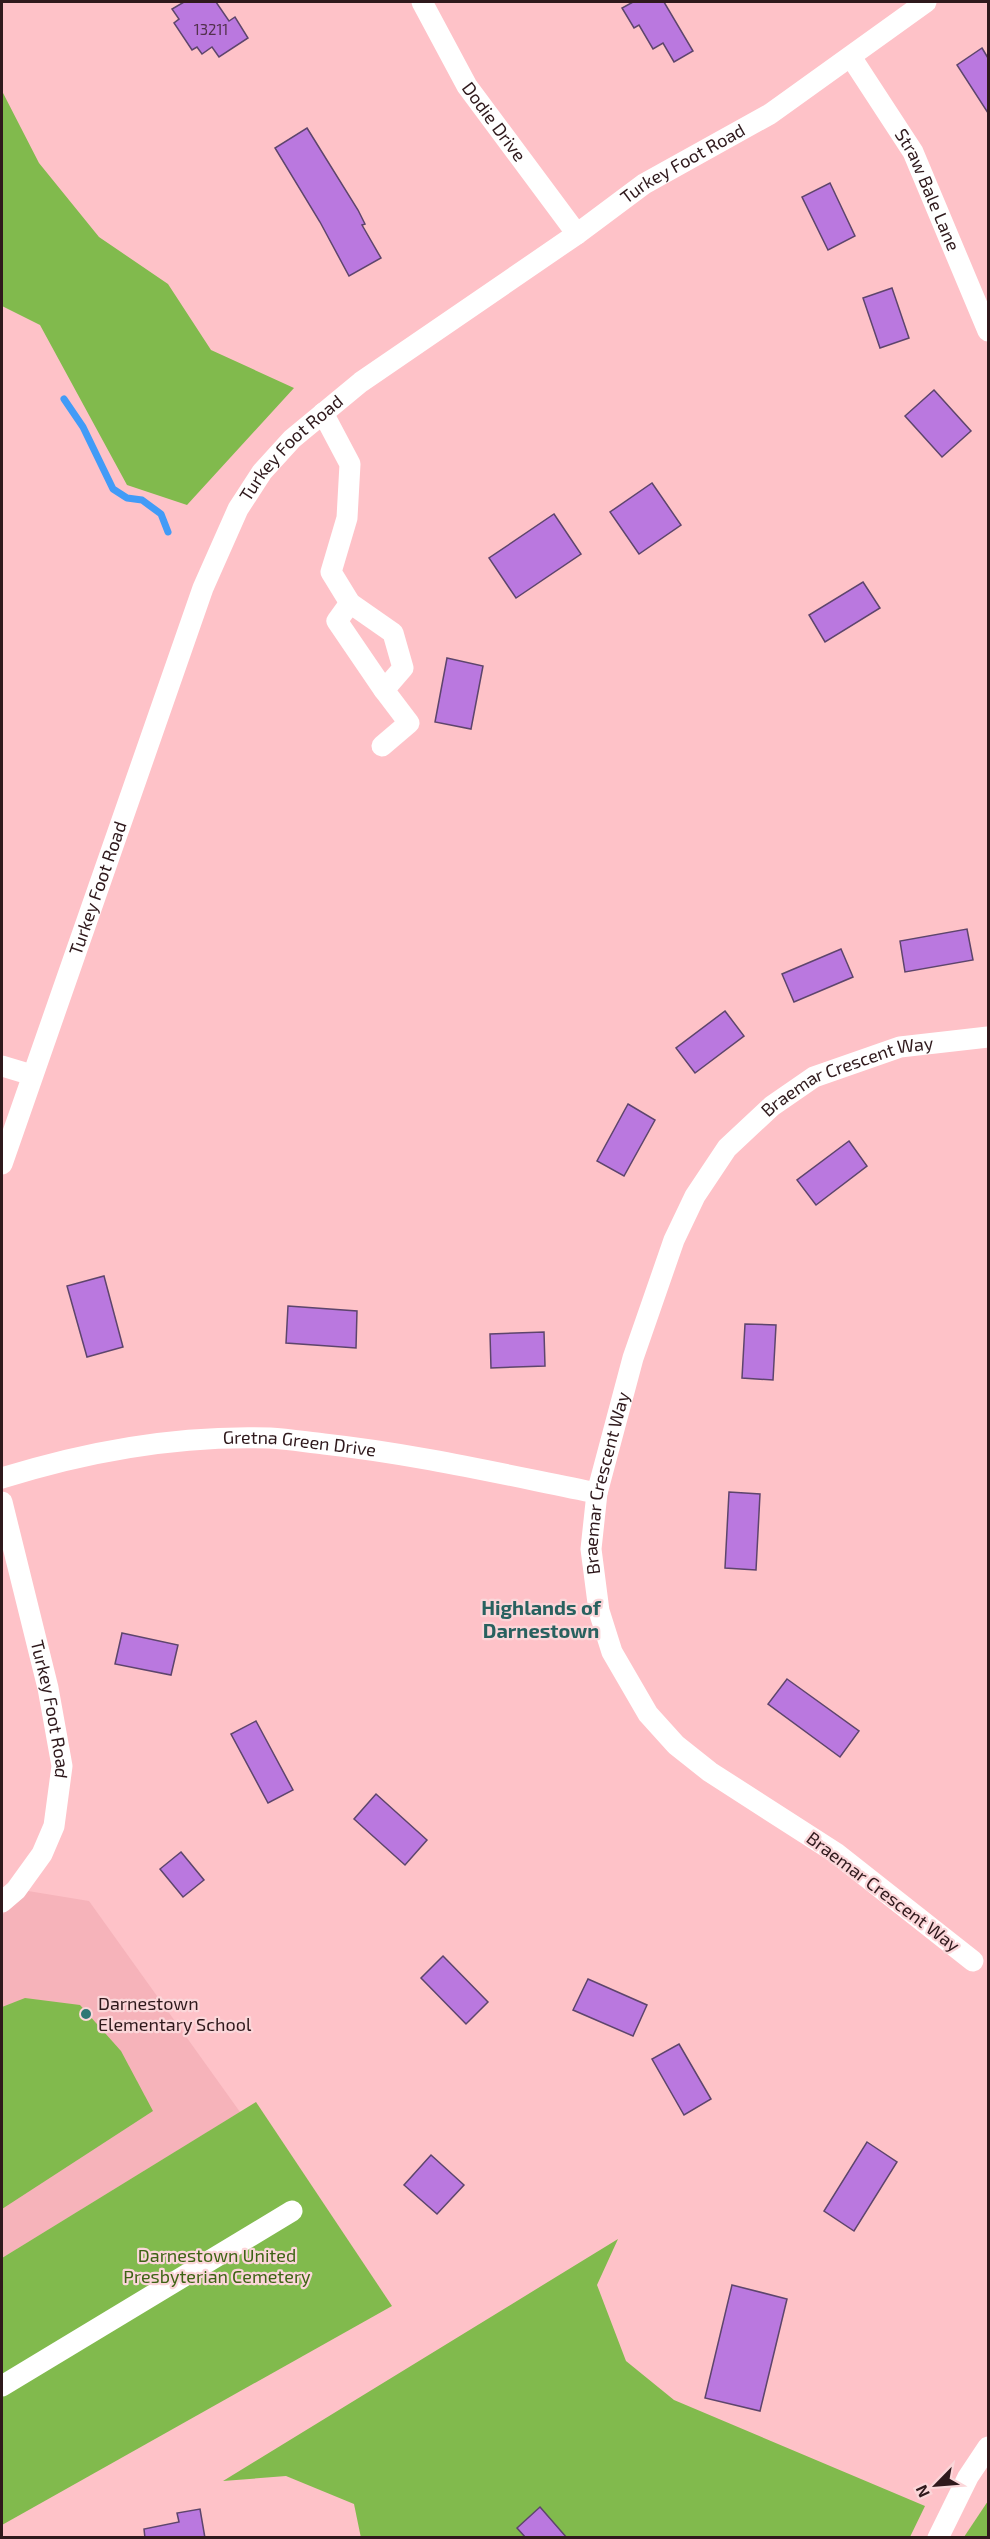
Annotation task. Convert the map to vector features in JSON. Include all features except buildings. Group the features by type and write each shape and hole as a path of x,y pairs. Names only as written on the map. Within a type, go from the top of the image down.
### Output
{"street":[{"name":"Dodie Drive","path":"422,2 467,86 577,234"},
{"name":"Turkey Foot Road","path":"2,1164 203,588 237,509 262,472 292,439 361,382 577,234 644,184 770,114 926,2"},
{"name":"Straw Bale Lane","path":"851,57 913,152 988,331"},
{"path":"323,413 350,464 347,518 331,572 350,603 393,633 403,668 384,690"},
{"path":"350,603 337,621 409,723 382,746"},
{"name":"Braemar Crescent Way","path":"973,1961 836,1853 710,1772 676,1745 648,1714 612,1652 599,1611 591,1549 597,1493 633,1358 674,1240 695,1196 727,1148 772,1106 814,1077 900,1047 988,1037"},
{"path":"2,1066 33,1075"},
{"name":"Gretna Green Drive","path":"2,1478 57,1460 105,1451 184,1441 270,1438 391,1451 597,1493"},
{"name":"Turkey Foot Road","path":"2,1502 48,1688 62,1766 54,1826 42,1854 16,1890 2,1902"},
{"path":"2,2386 292,2211"},
{"path":"938,2538 968,2477 988,2447"}],"shaded area":[{"name":"Darnestown Elementary School","path":"28,1891 89,1901 240,2112 2,2258 2,1915"}],"green space":[{"path":"2,91 39,163 99,237 168,284 211,350 294,388 187,505 127,485 40,325 2,306"},
{"path":"25,1998 80,2005 121,2051 153,2111 2,2209 2,2007"},
{"name":"Darnestown United Presbyterian Cemetery","path":"256,2102 392,2306 2,2525 2,2258"},
{"path":"618,2239 597,2285 626,2361 674,2400 925,2506 910,2537 361,2538 354,2504 286,2476 223,2481"},
{"path":"988,2501 988,2537 964,2537"}],"waterway":[{"path":"64,399 83,427 113,489 127,498 142,500 161,514 168,532"}],"place":[{"name":"Darnestown Elementary School","path":"86,2014"}],"district":[{"name":"Highlands of Darnestown","path":"541,1620"}]}
